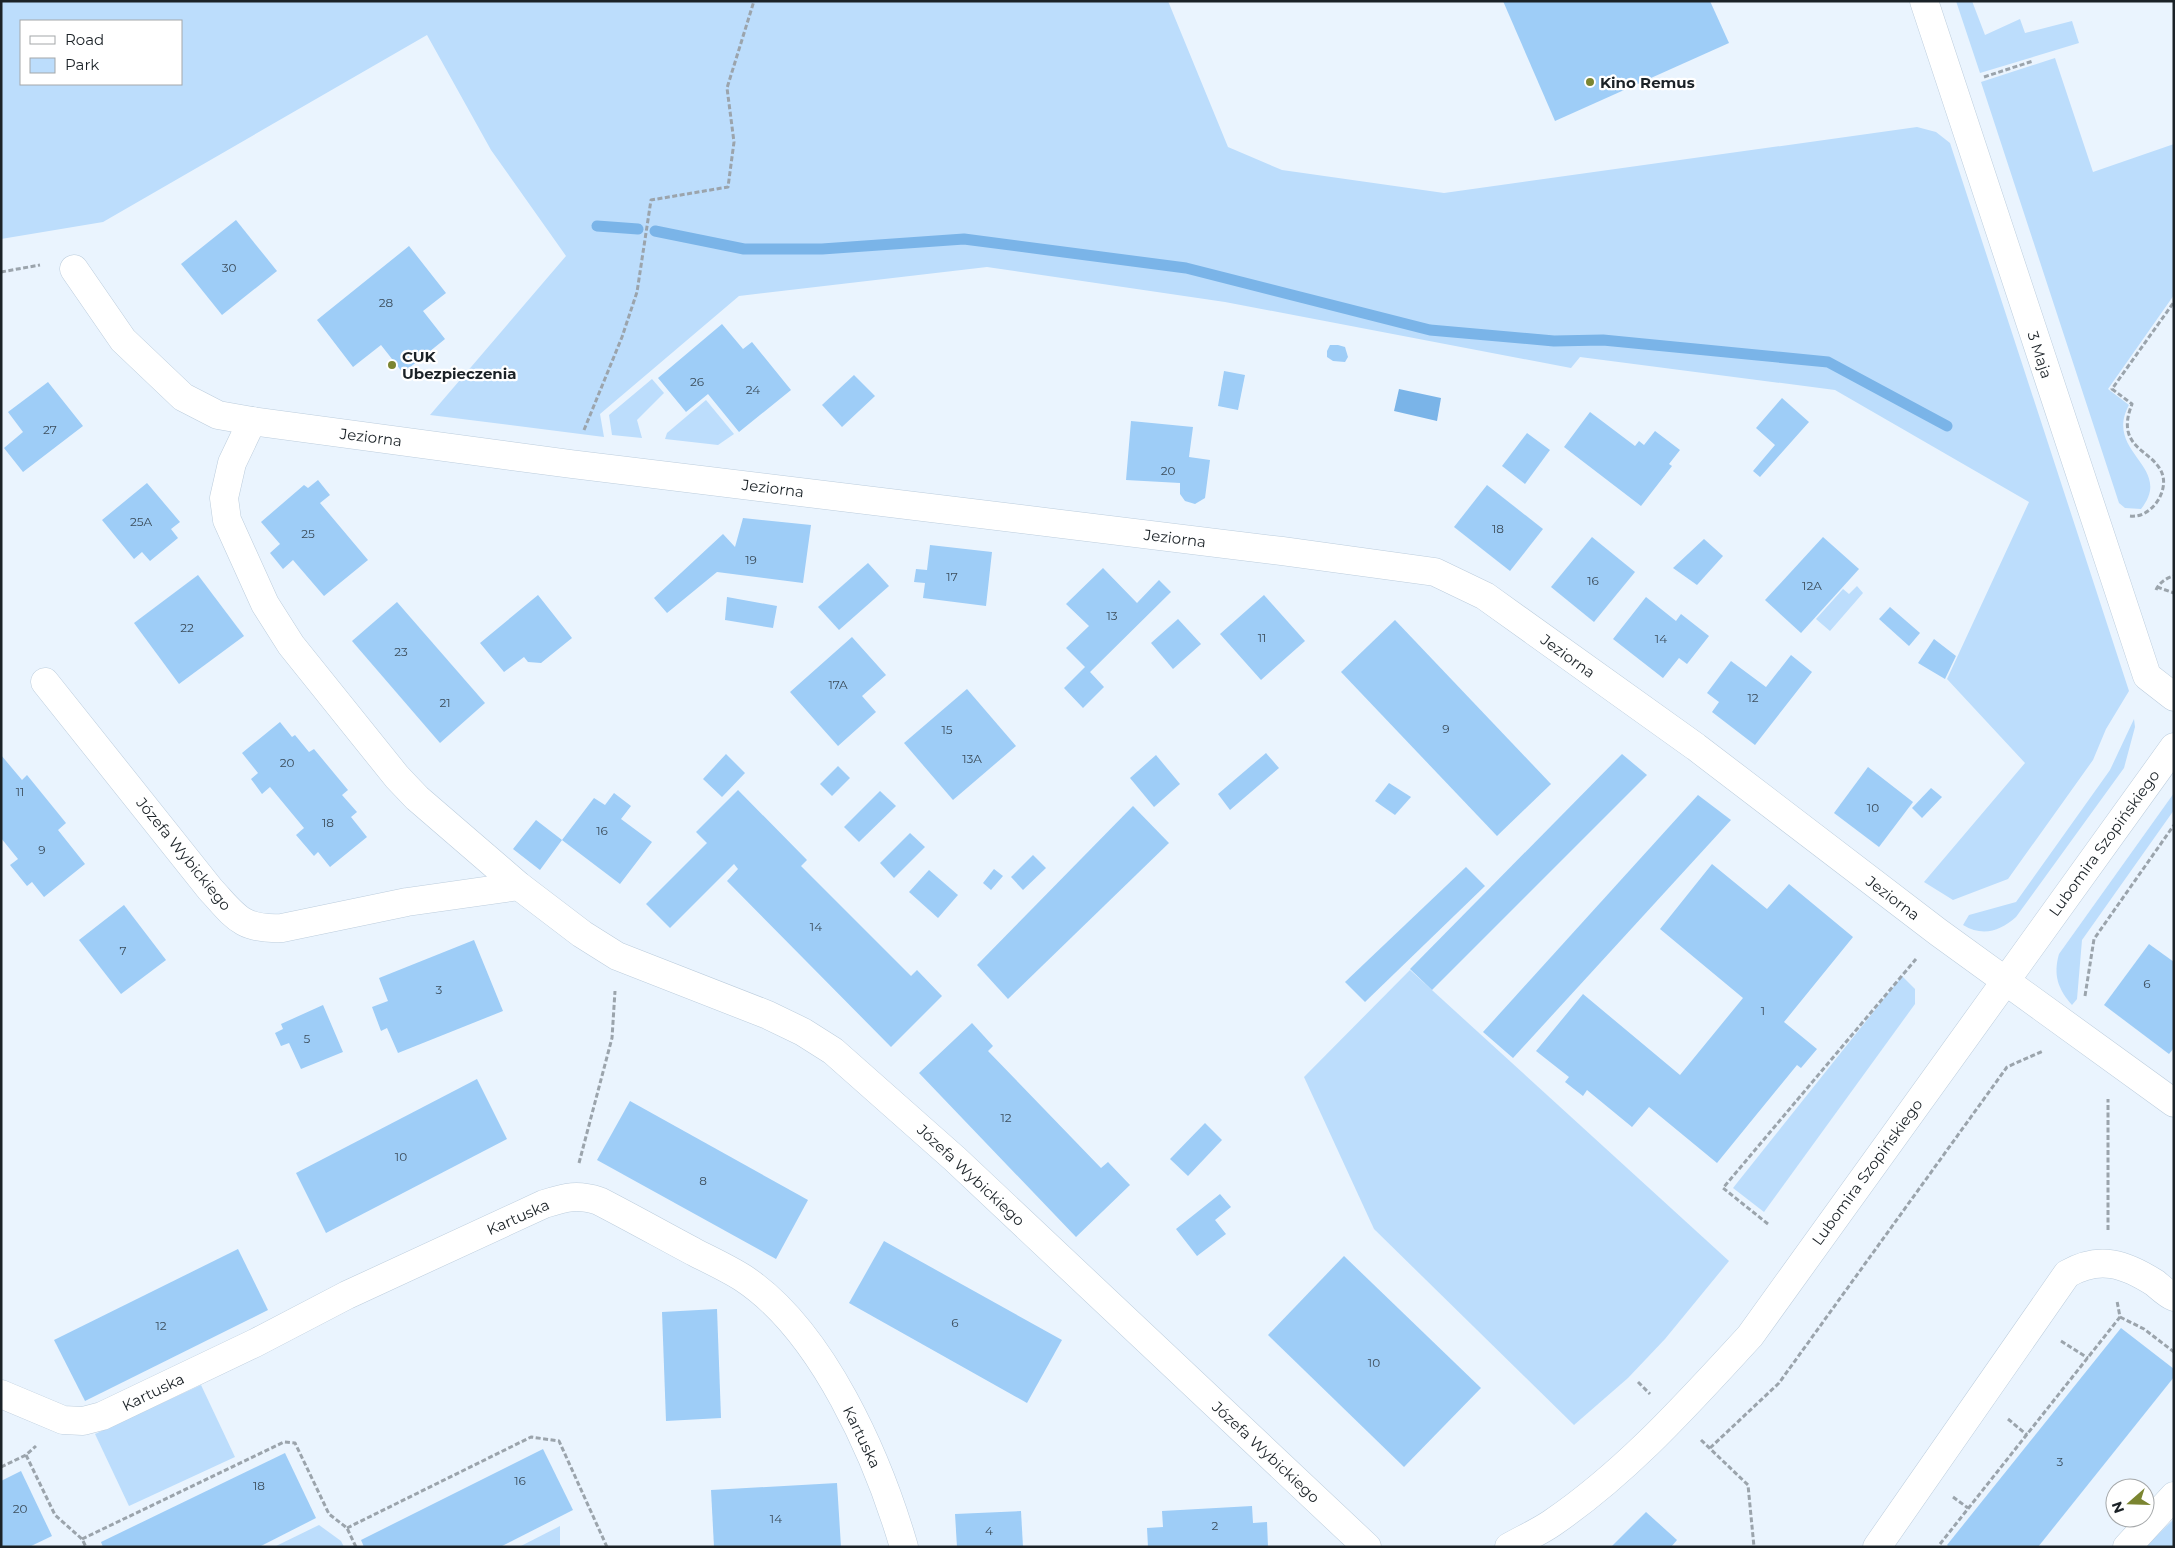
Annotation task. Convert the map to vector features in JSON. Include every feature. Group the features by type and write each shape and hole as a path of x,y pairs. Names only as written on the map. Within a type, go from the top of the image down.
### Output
{"street":[{"name":"3 Maja","path":"1924,1 2147,676 2174,697"},
{"name":"Jeziorna","path":"74,269 123,340 183,396 218,414 252,422 571,464 1282,551 1435,572 1485,596 1696,747 1938,932 2174,1103"},
{"name":"Józefa Wybickiego","path":"252,422 232,463 224,498 227,520 265,604 292,645 397,777 417,798 519,886 582,934 617,956 768,1015 803,1032 833,1051 955,1158 1367,1547"},
{"name":"Józefa Wybickiego","path":"45,682 210,888 236,917 250,925 262,929 282,928 407,902 519,886"},
{"name":"Lubomira Szopińskiego","path":"1509,1547 1551,1524 1617,1474 1674,1418 1750,1336 2004,980 2174,747"},
{"name":"Kartuska","path":"1,1394 63,1420 84,1421 102,1416 256,1343 348,1296 544,1204 573,1196 585,1197 600,1201 743,1278 770,1299 829,1371 871,1453 890,1500 904,1547"},
{"path":"1877,1547 2067,1274 2080,1267 2099,1263 2118,1264 2138,1273 2174,1297"},
{"path":"2127,1547 2174,1496"}],"path":[{"path":"571,464 622,337 637,292 651,200 728,187 734,142 727,88 754,1"},
{"path":"1976,79 2033,61"},
{"path":"2129,516 2136,517 2148,512 2161,497 2164,481 2160,469 2133,443 2128,430 2128,415 2132,404 2112,389 2174,302"},
{"path":"2157,587 2174,593"},
{"path":"1754,1547 1748,1485 1710,1448 1779,1383 2007,1067 2055,1046 2084,1005 2094,939 2174,825"},
{"path":"1768,1224 1723,1188 1922,952"},
{"path":"578,1166 612,1038 617,956"},
{"path":"2120,1317 2144,1329 2174,1352"},
{"path":"1,1467 26,1455 63,1420"},
{"path":"347,1528 531,1437 560,1441 607,1547"},
{"path":"82,1539 284,1442 295,1443 329,1514 347,1528 356,1547"},
{"path":"26,1455 55,1515 82,1539 86,1547"}],"green space":[{"path":"1,1 1168,1 1228,147 1282,170 1444,193 1917,127 1936,132 1950,143 2129,691 2106,729 2093,760 2008,879 1953,900 1924,882 2025,763 1947,679 2029,502 1835,390 1580,357 1571,368 1225,302 987,267 739,296 600,414 604,437 430,415 566,256 491,150 427,35 103,222 1,239"},
{"path":"1956,1 1972,1 1985,35 2020,19 2025,33 2072,21 2079,43 1980,73"},
{"path":"2055,58 2093,172 2174,144 2174,295 2108,389 2129,405 2123,421 2125,435 2130,448 2150,481 2149,494 2141,509 2125,508 2119,503 1981,82"},
{"path":"652,379 664,393 637,420 642,438 612,435 609,415"},
{"path":"706,400 734,434 718,445 665,439 667,433"},
{"path":"1857,586 1863,593 1830,631 1816,619 1843,589 1849,594"},
{"path":"2134,719 2135,727 2124,768 2016,917 2004,926 1991,931 1977,931 1963,925 1969,915 2016,902 2110,770"},
{"path":"2174,793 2174,810 2082,940 2077,999 2072,1005 2063,993 2058,981 2057,962 2059,954"},
{"path":"1410,970 1729,1261 1665,1339 1628,1378 1574,1425 1374,1229 1304,1077"},
{"path":"1902,976 1915,989 1915,1004 1764,1212 1733,1188"},
{"path":"201,1385 235,1457 129,1506 95,1434"},
{"path":"2174,1519 2174,1547 2145,1547"},
{"path":"319,1525 341,1541 344,1547 274,1547"},
{"path":"560,1526 560,1547 519,1547"}],"water":[{"path":"1399,389 1441,398 1437,421 1394,411"}],"building":[{"name":"Kino Remus","path":"1503,1 1710,1 1729,43 1555,121"},
{"path":"236,220 277,271 222,315 181,264"},
{"path":"409,246 446,293 423,311 445,339 403,373 381,345 353,367 317,320"},
{"path":"722,324 743,349 752,342 791,390 739,432 708,394 686,412 658,378"},
{"path":"1330,345 1345,347 1348,357 1345,362 1333,361 1327,357"},
{"path":"1224,371 1245,375 1238,410 1218,406"},
{"path":"854,375 875,396 842,427 822,405"},
{"path":"48,382 83,426 23,472 4,448 23,432 8,412"},
{"path":"1782,398 1809,422 1760,477 1753,471 1775,445 1756,428"},
{"path":"1590,412 1635,446 1639,441 1644,445 1655,431 1680,450 1669,464 1672,466 1641,506 1564,447"},
{"path":"1131,421 1193,427 1189,457 1210,460 1205,498 1195,504 1185,501 1180,494 1180,483 1126,480"},
{"path":"1527,433 1550,450 1525,484 1502,466"},
{"path":"318,480 330,495 320,503 368,560 324,596 293,560 283,569 270,553 280,544 261,522 304,485 308,488"},
{"path":"147,483 180,522 171,529 178,538 150,561 142,552 134,559 102,520"},
{"path":"1487,485 1543,529 1510,571 1454,527"},
{"path":"743,518 811,525 803,583 717,572 667,613 654,598 723,534 735,547"},
{"path":"1592,537 1635,572 1594,622 1551,587"},
{"path":"1823,537 1859,569 1801,633 1765,600"},
{"path":"1704,539 1723,556 1697,585 1673,568"},
{"path":"930,545 992,552 986,606 923,598 925,583 914,582 916,569 927,570"},
{"path":"868,563 889,586 839,630 818,607"},
{"path":"1103,568 1137,603 1159,580 1171,592 1090,672 1104,687 1083,708 1064,688 1085,667 1066,648 1089,626 1066,604"},
{"path":"198,575 244,636 179,684 134,623"},
{"path":"538,595 572,638 541,663 528,662 524,657 504,672 480,643"},
{"path":"1264,595 1305,641 1261,680 1220,634"},
{"path":"727,597 777,606 773,628 725,620"},
{"path":"1646,597 1676,621 1681,614 1709,636 1687,664 1679,658 1663,678 1613,639"},
{"path":"397,602 485,703 440,743 352,641"},
{"path":"1890,607 1920,633 1909,646 1879,619"},
{"path":"1178,619 1201,644 1173,669 1151,643"},
{"path":"1395,620 1551,784 1497,836 1341,672"},
{"path":"852,637 886,675 862,696 876,712 838,746 790,692"},
{"path":"1934,639 1956,656 1945,679 1918,663"},
{"path":"1791,655 1812,672 1755,745 1712,712 1719,702 1707,693 1731,661 1766,687"},
{"path":"967,689 1016,746 953,800 904,743"},
{"path":"280,722 292,737 295,735 309,752 314,749 348,790 342,795 357,812 351,817 367,837 330,867 318,852 314,856 296,835 304,828 270,787 262,794 251,779 258,773 242,753"},
{"path":"1266,753 1279,768 1230,810 1218,794"},
{"path":"726,754 745,773 722,797 703,779"},
{"path":"1622,754 1647,775 1432,990 1410,969"},
{"path":"1,755 22,780 27,775 66,823 58,830 85,864 44,897 32,882 27,886 10,865 18,859 1,838"},
{"path":"1156,755 1180,784 1154,807 1130,778"},
{"path":"838,766 850,778 832,796 820,784"},
{"path":"1868,767 1913,802 1879,847 1834,813"},
{"path":"1389,783 1411,797 1395,815 1375,801"},
{"path":"1931,788 1942,797 1922,818 1912,808"},
{"path":"738,790 807,860 801,866 911,976 917,970 942,996 891,1047 727,881 738,869 734,864 670,928 646,904 707,843 696,832"},
{"path":"880,791 896,806 859,842 844,827"},
{"path":"614,793 631,806 621,819 652,842 620,884 562,840 594,798 605,805"},
{"path":"1698,795 1731,820 1513,1058 1483,1032"},
{"path":"1133,806 1169,843 1008,999 977,965"},
{"path":"536,820 562,840 540,870 513,849"},
{"path":"910,833 925,847 894,878 880,863"},
{"path":"1033,855 1046,868 1023,890 1011,877"},
{"path":"1712,864 1767,909 1789,884 1853,937 1784,1022 1817,1049 1801,1068 1797,1065 1717,1163 1649,1107 1632,1127 1587,1090 1583,1096 1565,1082 1569,1077 1536,1051 1583,994 1680,1075 1743,998 1660,929"},
{"path":"1466,867 1485,886 1365,1002 1345,982"},
{"path":"994,869 1003,876 991,890 983,883"},
{"path":"929,870 958,895 938,918 909,892"},
{"path":"124,905 166,960 121,994 79,940"},
{"path":"474,940 503,1011 398,1053 387,1028 381,1031 372,1007 388,1001 379,978"},
{"path":"2149,944 2174,962 2174,1048 2169,1054 2104,1005"},
{"path":"323,1005 343,1052 301,1069 289,1043 281,1046 275,1033 283,1029 281,1024"},
{"path":"972,1023 993,1046 988,1051 1101,1168 1108,1162 1130,1185 1076,1237 919,1073"},
{"path":"477,1079 507,1139 326,1233 296,1173"},
{"path":"630,1101 808,1200 776,1259 597,1160"},
{"path":"1205,1123 1222,1140 1188,1176 1170,1159"},
{"path":"1220,1194 1231,1207 1215,1220 1226,1234 1197,1256 1176,1229"},
{"path":"884,1241 1062,1340 1027,1403 849,1303"},
{"path":"238,1249 268,1310 85,1401 54,1340"},
{"path":"1344,1256 1481,1388 1404,1467 1268,1335"},
{"path":"717,1309 721,1418 666,1421 662,1312"},
{"path":"2121,1328 2174,1369 2174,1377 2038,1547 1949,1547 1947,1545"},
{"path":"543,1449 573,1510 500,1547 364,1547 361,1540"},
{"path":"285,1453 316,1518 259,1547 103,1547 101,1542"},
{"path":"21,1471 52,1536 29,1547 1,1547 1,1481"},
{"path":"837,1483 841,1547 714,1547 711,1490"},
{"path":"1252,1506 1253,1523 1267,1522 1268,1547 1148,1547 1147,1528 1163,1527 1162,1511"},
{"path":"1021,1511 1023,1547 957,1547 955,1514"},
{"path":"1646,1512 1677,1540 1671,1547 1611,1547"}],"waterway":[{"path":"597,226 638,229"},
{"path":"655,231 744,249 822,249 964,239 1186,268 1430,330 1554,341 1603,340 1828,362 1947,426"}],"place":[{"name":"Kino Remus","path":"1590,82"},
{"name":"CUK Ubezpieczenia","path":"392,365"}]}
